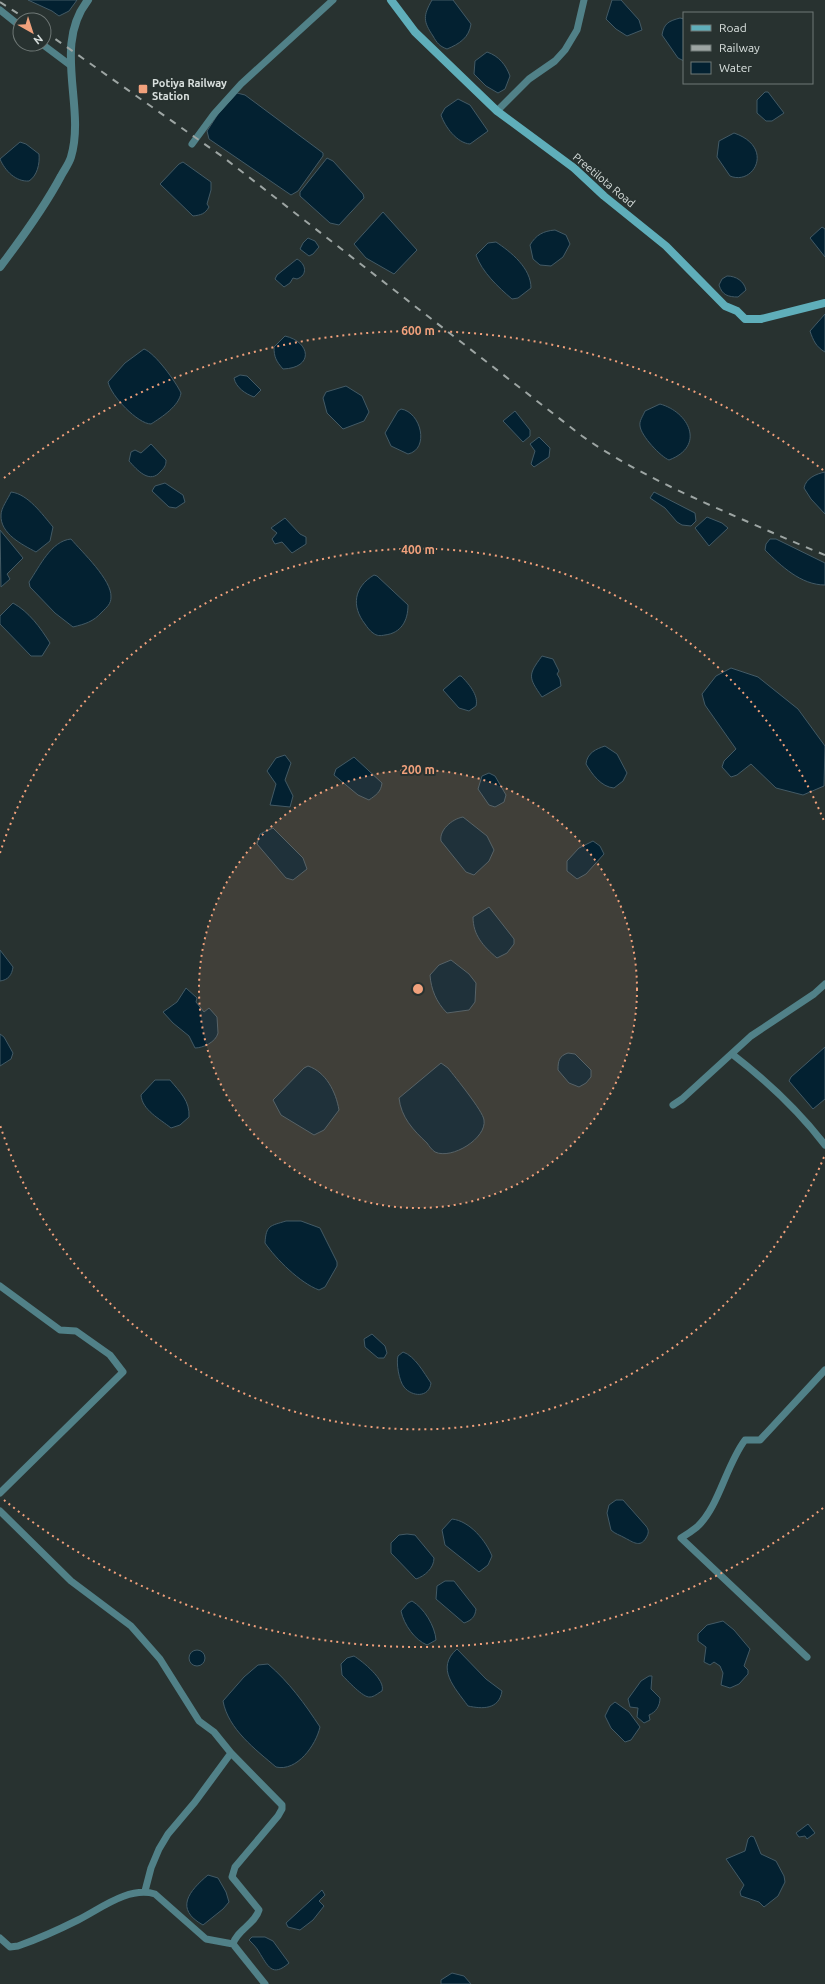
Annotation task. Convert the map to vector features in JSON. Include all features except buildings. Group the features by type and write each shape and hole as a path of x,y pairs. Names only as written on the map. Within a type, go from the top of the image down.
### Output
{"main road":[{"name":"Preetilota Road","path":"391,0 415,32 496,111 574,168 604,196 666,246 725,306 737,311 745,319 767,318 825,303"}],"street":[{"path":"0,267 54,190 71,158 76,120 70,65 71,48 79,12 88,0"},
{"path":"192,144 214,114 241,84 332,0"},
{"path":"496,111 530,79 555,61 565,50 577,30 584,0"},
{"path":"0,10 12,20"},
{"path":"52,52 70,65"},
{"path":"673,1105 682,1100 751,1036 825,984"},
{"path":"732,1054 764,1079 806,1121 825,1145"},
{"path":"0,1286 60,1330 76,1331 110,1355 123,1372 0,1493"},
{"path":"807,1657 681,1538 698,1527 711,1508 736,1452 745,1440 760,1440 825,1370"},
{"path":"0,1511 71,1581 131,1626 165,1666 198,1721 214,1732 231,1753 282,1805 282,1809 235,1867 232,1877 256,1904 259,1910 258,1915 234,1938 233,1944"},
{"path":"145,1891 159,1849 168,1834 195,1802 231,1753"},
{"path":"0,1938 10,1948 18,1946 78,1920 120,1898 145,1891 155,1894 206,1939 233,1944 266,1984"}],"water":[{"path":"28,0 77,0 69,11 59,16 52,11"},
{"path":"432,0 453,0 471,24 466,37 456,45 447,49 442,47 437,42 427,26 425,18"},
{"path":"612,0 621,0 639,20 642,30 627,36 616,29 606,19"},
{"path":"683,19 683,60 678,58 662,35 666,25 673,20"},
{"path":"487,52 502,61 510,76 505,89 498,93 486,86 474,74 475,61"},
{"path":"765,92 768,92 784,113 772,121 766,121 757,113 757,100"},
{"path":"237,93 245,95 323,153 323,156 298,191 291,195 209,139 207,131 218,114"},
{"path":"458,99 470,105 488,131 470,144 461,141 452,134 441,115 445,108"},
{"path":"734,133 747,139 754,147 757,155 756,164 753,170 747,175 739,178 730,176 717,157 719,141"},
{"path":"20,142 26,144 39,154 37,169 32,179 29,181 15,178 5,168 0,159"},
{"path":"327,158 333,161 363,194 364,198 339,225 330,223 300,196 300,192"},
{"path":"183,162 211,182 211,190 207,204 209,207 201,215 193,216 160,184 179,164"},
{"path":"383,212 417,250 394,274 366,258 354,244"},
{"path":"822,227 825,229 825,257 810,238"},
{"path":"555,230 566,235 570,244 563,257 551,266 540,265 533,259 530,245 540,234"},
{"path":"308,238 315,241 319,247 309,256 300,249"},
{"path":"496,242 519,261 528,274 531,288 518,298 512,299 496,284 486,273 476,255 488,243"},
{"path":"297,259 304,266 303,275 297,279 293,278 290,283 284,287 275,279 277,275"},
{"path":"727,276 739,280 745,287 746,290 738,297 726,295 720,288 719,285 722,279"},
{"path":"825,314 825,352 815,343 810,331"},
{"path":"285,336 294,339 300,344 304,349 305,354 304,360 300,364 293,368 283,369 276,359 274,347"},
{"path":"144,349 154,356 170,375 181,393 180,398 174,407 151,424 146,423 132,414 119,401 110,388 108,382 125,363"},
{"path":"240,375 247,376 261,390 254,397 239,388 235,382 234,378"},
{"path":"346,386 362,396 369,412 364,421 343,429 327,413 323,398 326,392"},
{"path":"660,404 679,414 689,430 690,438 687,446 680,454 669,460 661,455 652,446 641,430 640,426 645,411"},
{"path":"401,409 414,417 418,423 420,431 421,438 419,445 415,451 408,454 391,446 385,433 398,411"},
{"path":"515,411 530,430 530,436 523,442 503,421"},
{"path":"539,437 550,448 549,457 534,467 531,464 535,451 530,444"},
{"path":"151,444 166,460 163,468 157,475 152,477 144,475 129,461 131,452 135,450 141,453"},
{"path":"825,472 825,514 811,499 804,488 809,479 815,475"},
{"path":"165,483 183,495 185,502 176,508 169,507 152,491 155,486"},
{"path":"11,492 23,496 29,501 53,527 50,541 36,552 13,538 4,528 1,515 2,509"},
{"path":"654,492 695,513 696,521 691,526 682,525 677,522 665,508 650,498"},
{"path":"707,517 722,523 728,528 709,546 695,528"},
{"path":"285,518 300,534 306,537 306,544 292,553 282,542 275,544 272,539 277,533 271,528"},
{"path":"0,530 23,558 7,574 10,579 1,587"},
{"path":"71,539 102,575 110,590 111,597 108,605 99,615 85,624 73,627 55,613 30,587 29,582 52,549 58,544"},
{"path":"770,539 776,539 825,563 825,585 808,582 792,574 765,550 766,544"},
{"path":"374,575 377,576 408,605 405,621 399,629 391,634 380,636 373,633 365,624 356,604 362,585"},
{"path":"13,603 34,620 50,643 42,656 31,656 0,624 0,616"},
{"path":"542,656 553,659 559,671 557,674 560,679 561,686 542,697 532,680 532,672"},
{"path":"731,668 758,677 798,709 825,746 824,786 803,795 776,788 751,764 737,775 731,777 722,767 724,761 736,749 705,705 702,694 716,676"},
{"path":"459,676 461,676 470,686 476,698 476,706 469,711 459,708 443,690"},
{"path":"605,746 617,754 627,773 623,781 614,788 601,783 586,764 590,754"},
{"path":"285,755 291,763 285,780 293,796 290,807 270,805 276,784 267,771 276,758"},
{"path":"354,757 382,783 376,795 369,800 358,795 334,775 336,769"},
{"path":"489,773 495,776 506,795 504,802 495,807 489,805 478,789 482,776"},
{"path":"463,817 487,836 494,850 489,861 474,875 466,872 441,841 444,829 455,820"},
{"path":"273,828 303,858 307,869 293,880 286,878 257,844 260,834"},
{"path":"593,841 600,846 604,854 586,874 577,879 567,871 567,861 579,848"},
{"path":"489,907 514,939 514,944 507,953 497,958 480,940 473,923 473,917"},
{"path":"0,950 13,967 9,977 0,981"},
{"path":"451,960 469,974 476,983 475,1002 469,1010 447,1013 435,995 430,975 439,965"},
{"path":"186,988 197,998 196,1002 204,1012 209,1008 217,1017 217,1036 212,1042 202,1047 195,1048 189,1036 173,1023 163,1012 177,1002"},
{"path":"0,1034 4,1037 13,1053 11,1059 0,1066"},
{"path":"825,1047 825,1099 813,1109 789,1081 791,1077"},
{"path":"568,1053 575,1054 591,1070 591,1077 586,1083 579,1087 569,1083 558,1070 560,1059"},
{"path":"441,1063 448,1068 468,1094 479,1109 484,1120 480,1134 467,1146 450,1153 442,1154 435,1152 408,1123 402,1111 399,1098"},
{"path":"308,1066 320,1073 325,1078 333,1090 339,1110 324,1130 314,1135 281,1115 273,1100 304,1068"},
{"path":"155,1080 170,1080 184,1097 188,1106 189,1117 180,1125 171,1128 152,1114 142,1100 141,1095"},
{"path":"286,1221 301,1221 320,1228 337,1262 337,1266 325,1287 319,1290 304,1282 275,1256 265,1243 268,1229 273,1225"},
{"path":"372,1334 385,1346 387,1353 384,1358 378,1358 365,1347 364,1339"},
{"path":"403,1352 415,1361 431,1383 430,1388 424,1393 411,1393 402,1384 398,1372 397,1359"},
{"path":"616,1500 623,1500 647,1527 648,1535 641,1543 636,1543 611,1530 607,1513 609,1505"},
{"path":"452,1519 471,1528 486,1544 492,1556 488,1565 479,1572 445,1545 442,1530"},
{"path":"399,1535 415,1535 434,1558 431,1568 423,1576 416,1579 391,1553 391,1543"},
{"path":"445,1581 454,1581 476,1609 473,1618 469,1621 464,1623 436,1599 437,1586"},
{"path":"412,1601 425,1613 434,1629 436,1640 427,1645 414,1636 407,1627 402,1616 401,1611 408,1603"},
{"path":"723,1621 734,1630 750,1649 744,1666 748,1670 748,1674 739,1684 730,1688 721,1685 723,1673 720,1666 714,1662 710,1665 704,1662 706,1647 698,1641 698,1634 707,1625"},
{"path":"457,1649 486,1679 502,1691 500,1697 494,1705 484,1708 468,1706 453,1685 447,1671 451,1656"},
{"path":"197,1650 204,1655 205,1658 200,1665 197,1666 190,1661 189,1658 194,1651"},
{"path":"354,1656 377,1676 382,1687 382,1691 373,1696 367,1697 342,1675 341,1664 347,1658"},
{"path":"268,1664 283,1678 320,1727 314,1742 304,1756 291,1765 284,1767 276,1767 244,1738 231,1721 223,1701 244,1677 258,1665"},
{"path":"649,1676 652,1676 651,1689 660,1698 660,1701 654,1712 649,1715 650,1720 644,1723 637,1717 638,1708 630,1707 628,1699 641,1681"},
{"path":"615,1702 629,1712 640,1727 631,1740 625,1742 611,1728 605,1716 610,1706"},
{"path":"808,1824 815,1833 807,1839 805,1836 799,1837 796,1833"},
{"path":"751,1836 754,1837 761,1854 776,1861 784,1876 785,1882 778,1896 764,1907 759,1902 741,1896 740,1892 744,1885 726,1859 745,1851 748,1839"},
{"path":"208,1875 218,1878 226,1892 229,1902 223,1909 203,1925 194,1919 189,1913 187,1906 190,1894"},
{"path":"322,1890 325,1895 319,1901 324,1906 313,1920 300,1930 288,1927 286,1923"},
{"path":"252,1937 265,1937 273,1941 289,1963 278,1970 274,1970 268,1966 249,1940"},
{"path":"452,1973 464,1976 471,1984 441,1984 441,1980"}],"railway":[{"path":"0,2 16,12"},
{"path":"52,37 223,157 599,448 672,488 825,555"}],"place":[{"name":"Potiya Railway Station","path":"143,89"}]}
